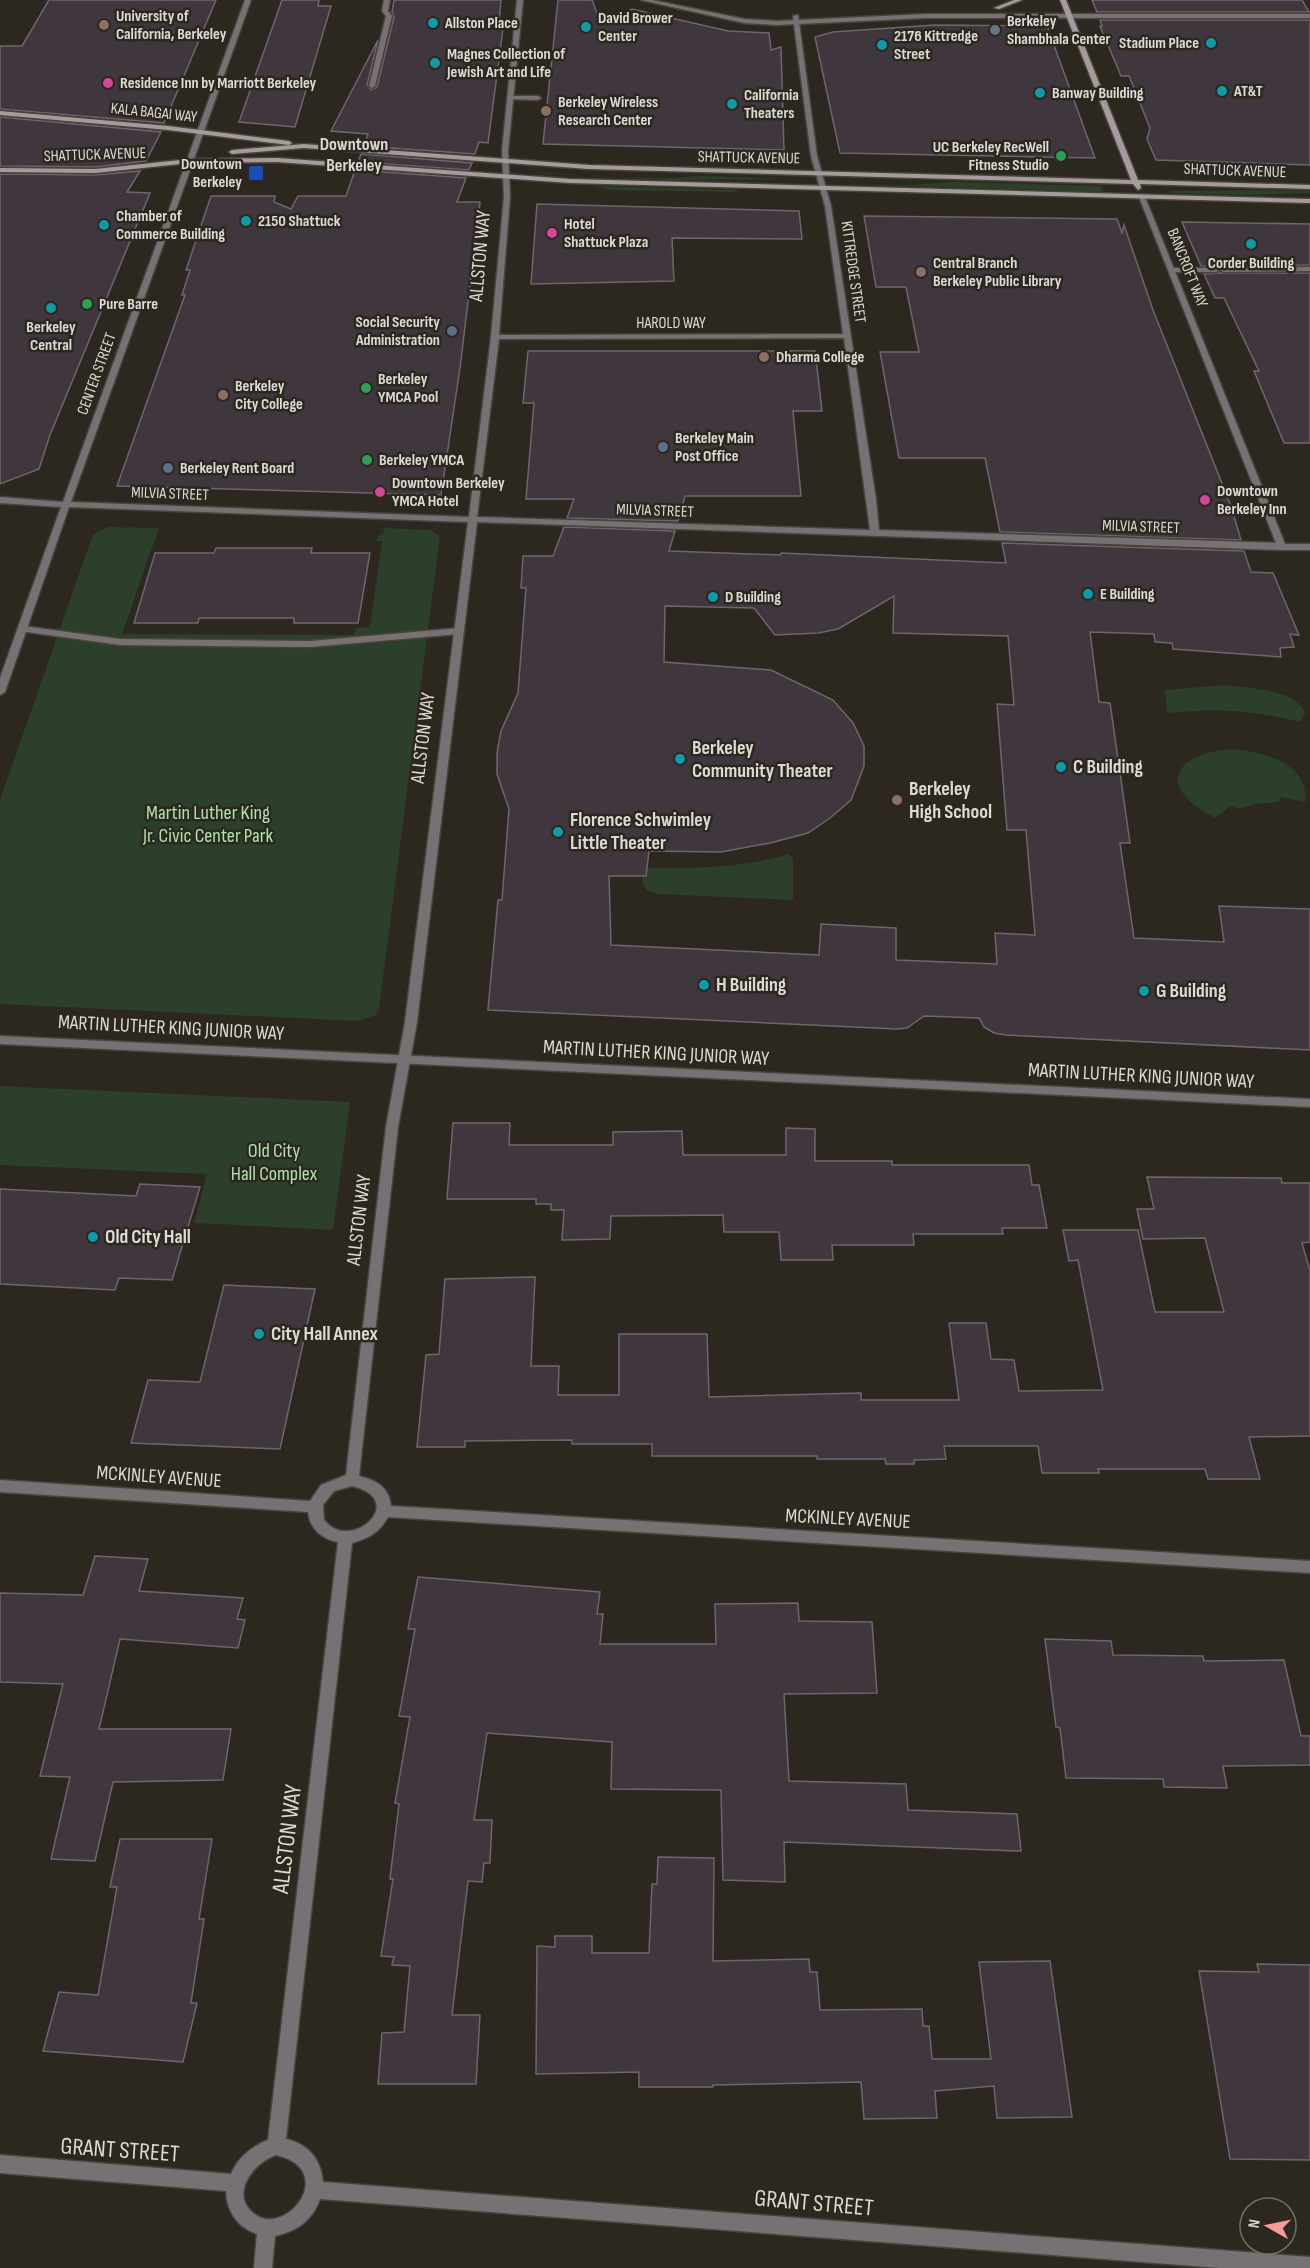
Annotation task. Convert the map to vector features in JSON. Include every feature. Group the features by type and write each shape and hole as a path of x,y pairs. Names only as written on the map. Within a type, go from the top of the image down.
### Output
{"main road":[{"path":"997,8 1019,0"},
{"name":"BANCROFT WAY","path":"1063,0 1142,197"},
{"name":"KALA BAGAI WAY","path":"0,113 200,132 304,146"},
{"name":"SHATTUCK AVENUE","path":"190,161 226,152 304,146 601,167 1310,187"},
{"name":"SHATTUCK AVENUE","path":"0,170 95,171 190,161 287,160 506,178 1310,201"}],"street":[{"name":"CENTER STREET","path":"0,692 109,382 248,0"},
{"path":"372,86 389,16 384,11 387,0"},
{"name":"ALLSTON WAY","path":"352,1480 392,1127 411,1022 495,337 507,197 506,162 520,0"},
{"path":"644,0 744,21 1310,10"},
{"path":"681,0 748,14 796,20 911,9 997,8 1068,13 1310,16"},
{"name":"KITTREDGE STREET","path":"796,20 814,156 828,206 875,533"},
{"path":"511,98 538,98"},
{"name":"BANCROFT WAY","path":"1142,197 1282,547"},
{"path":"1172,270 1310,269"},
{"name":"HAROLD WAY","path":"495,337 847,336"},
{"name":"MILVIA STREET","path":"0,500 473,519 1310,547"},
{"path":"23,629 120,642 311,644 459,631"},
{"name":"MARTIN LUTHER KING JUNIOR WAY","path":"0,1040 1310,1103"},
{"path":"352,1480 371,1484 378,1489 383,1496 385,1511 375,1527 366,1533 346,1537 325,1532 314,1516 314,1507 323,1491 342,1481 352,1480"},
{"name":"MCKINLEY AVENUE","path":"0,1486 314,1507"},
{"name":"MCKINLEY AVENUE","path":"385,1511 1310,1567"},
{"name":"ALLSTON WAY","path":"276,2146 346,1537"},
{"path":"276,2146 290,2147 302,2153 310,2163 315,2176 314,2190 311,2201 298,2218 287,2224 267,2228 255,2225 245,2218 238,2208 235,2196 236,2183 239,2172 255,2154 276,2146"},
{"name":"GRANT STREET","path":"0,2164 236,2183"},
{"name":"GRANT STREET","path":"314,2190 1310,2266"},
{"path":"263,2268 267,2228"}],"green space":[{"path":"536,172 585,176 534,173"},
{"path":"704,176 791,179 668,180 614,177"},
{"path":"953,182 1101,186 1103,192 852,184 911,185"},
{"path":"594,186 734,190 741,192 610,190"},
{"path":"1170,191 1310,191 1310,193 1247,195 1170,193"},
{"name":"Martin Luther King Jr. Civic Center Park","path":"109,527 159,528 122,634 354,635 356,628 370,627 382,541 376,541 380,534 383,534 384,528 430,530 440,536 379,1009 376,1015 357,1021 0,1004 0,800 93,534"},
{"path":"1226,685 1283,695 1293,699 1305,713 1300,722 1234,711 1167,713 1165,690"},
{"path":"1233,749 1270,757 1292,769 1300,778 1305,789 1305,802 1280,797 1279,802 1256,804 1239,809 1231,805 1216,818 1197,807 1185,796 1179,784 1179,774 1185,765 1196,757"},
{"path":"788,854 793,859 793,900 658,894 647,890 642,883 643,868 698,868 734,865"},
{"name":"Old City Hall Complex","path":"0,1086 350,1102 333,1230 194,1223 207,1174 0,1165"}],"building":[{"path":"49,0 216,0 164,123 0,109 0,46 22,46"},
{"path":"282,0 319,0 318,6 331,6 295,127 239,122"},
{"path":"394,0 501,0 499,23 504,21 488,143 479,142 475,154 364,146 368,134 331,131 378,40 367,85 371,90 377,87 394,17 392,12"},
{"path":"558,0 592,0 601,24 632,9 728,31 769,33 771,50 781,47 784,150 543,144"},
{"path":"1092,0 1302,0 1309,12 1097,12"},
{"path":"1100,20 1310,20 1310,165 1156,160 1147,139 1150,128 1129,76 1121,76 1100,26 1102,26"},
{"path":"934,25 1047,26 1095,158 840,153 815,37 833,32"},
{"path":"0,117 161,132 146,161 95,167 0,166"},
{"path":"361,154 472,163 469,170 358,162"},
{"path":"355,170 466,178 457,202 480,202 460,368 441,495 117,486 185,295 182,295 190,270 186,270 211,196 275,196 274,202 291,209 298,196 346,196"},
{"path":"140,171 127,192 150,193 50,435 39,469 0,484 0,174 95,175"},
{"path":"537,204 799,211 802,239 672,238 674,281 531,284"},
{"path":"864,216 1117,219 1122,233 1124,225 1153,310 1231,506 1241,540 1000,532 985,458 899,458 880,352 919,352 906,287 876,287"},
{"name":"Corder Building","path":"1182,222 1310,224 1310,265 1201,266"},
{"path":"1310,273 1310,443 1284,443 1254,371 1259,371 1224,298 1215,298 1204,274"},
{"path":"528,351 815,351 822,411 793,411 801,496 685,496 678,521 567,518 574,499 526,499 534,403 523,403"},
{"path":"564,527 675,531 669,551 780,555 781,553 1006,563 1002,543 1244,551 1251,572 1273,573 1299,635 1290,634 1294,647 1280,648 1281,657 1173,649 1172,643 1155,642 1154,634 1090,632 1099,702 1110,703 1130,843 1120,843 1134,938 1224,942 1219,906 1310,909 1310,1050 1006,1035 994,1033 984,1027 979,1018 924,1016 907,1028 897,1029 488,1010 498,900 502,900 509,809 497,774 497,753 501,731 518,693 526,588 521,588 523,556 553,556","holes":["894,596 893,633 1008,636 1014,705 997,704 1007,830 1026,830 1035,935 995,933 997,964 896,960 896,928 821,924 819,955 611,945 609,876 646,876 649,851 721,852 808,833 851,800 864,766 864,746 853,723 833,700 771,670 664,662 665,606 754,608 775,635 818,633 838,629"]},
{"path":"216,548 312,548 311,553 370,553 358,623 294,623 294,618 199,618 198,623 134,623 155,553 214,553"},
{"path":"453,1123 510,1123 509,1145 613,1145 613,1132 682,1131 683,1155 786,1155 786,1128 815,1129 815,1161 892,1161 892,1165 1029,1165 1032,1185 1039,1185 1047,1228 1002,1228 1003,1234 913,1234 914,1245 832,1245 833,1260 781,1260 779,1232 724,1232 723,1215 611,1216 610,1239 562,1240 564,1210 551,1210 551,1204 536,1204 536,1199 447,1199"},
{"path":"1147,1177 1281,1178 1282,1183 1310,1183 1310,1242 1302,1243 1310,1271 1310,1436 1249,1437 1260,1479 1208,1479 1205,1469 1098,1469 1099,1473 1042,1473 1038,1446 944,1446 946,1459 914,1460 914,1464 886,1464 885,1459 817,1459 817,1456 652,1456 652,1444 572,1444 572,1440 465,1441 465,1447 417,1447 426,1355 439,1354 445,1279 535,1277 531,1366 559,1366 558,1395 619,1395 619,1334 707,1334 709,1397 861,1393 861,1400 959,1400 949,1323 986,1323 991,1359 1014,1360 1019,1391 1103,1390 1078,1260 1069,1261 1063,1230 1138,1230 1155,1312 1224,1312 1205,1238 1143,1239 1137,1209 1154,1209"},
{"name":"Old City Hall","path":"140,1184 200,1187 172,1280 119,1278 115,1290 0,1284 0,1189 136,1196"},
{"name":"City Hall Annex","path":"224,1285 315,1289 280,1449 131,1443 148,1380 200,1382"},
{"path":"95,1556 148,1559 139,1591 243,1598 237,1619 245,1620 238,1648 120,1639 99,1729 231,1729 223,1780 113,1782 95,1861 51,1859 70,1777 40,1776 63,1684 0,1682 0,1593 83,1595"},
{"path":"418,1577 600,1592 597,1614 603,1614 600,1644 716,1644 715,1604 798,1603 799,1621 872,1622 877,1693 784,1694 789,1781 906,1784 908,1810 1017,1814 1021,1851 784,1842 785,1882 723,1880 721,1790 611,1789 612,1742 487,1733 474,1820 492,1820 490,1863 484,1863 482,1882 468,1881 452,2015 480,2015 476,2084 378,2084 382,2033 404,2032 410,1966 392,1965 394,1957 381,1956 393,1879 390,1879 399,1804 395,1803 410,1717 399,1716 415,1629 408,1629"},
{"path":"1045,1639 1111,1641 1113,1655 1203,1656 1204,1661 1284,1660 1301,1736 1310,1736 1310,1765 1223,1766 1227,1788 1164,1787 1163,1779 1066,1778 1060,1728 1056,1727"},
{"path":"120,1839 212,1839 199,1919 204,1919 191,2003 197,2003 183,2062 43,2051 59,1992 98,1995 117,1887 110,1887"},
{"path":"658,1857 714,1858 713,1961 809,1959 810,1972 817,1972 820,2010 922,2009 923,2026 929,2026 932,2059 991,2059 979,1962 1050,1961 1072,2117 997,2118 994,2086 935,2091 937,2118 864,2119 861,2082 639,2087 639,2072 536,2074 537,1946 555,1947 555,1936 592,1936 592,1953 649,1953 652,1884 657,1884"},
{"path":"1257,1964 1310,1965 1310,2160 1230,2159 1199,1971 1259,1972"}],"place":[{"name":"Allston Place","path":"433,23"},
{"name":"University of California, Berkeley","path":"104,25"},
{"name":"David Brower Center","path":"586,27"},
{"name":"Berkeley Shambhala Center","path":"995,30"},
{"name":"Stadium Place","path":"1211,43"},
{"name":"2176 Kittredge Street","path":"882,45"},
{"name":"Magnes Collection of Jewish Art and Life","path":"435,63"},
{"name":"Residence Inn by Marriott Berkeley","path":"108,83"},
{"name":"AT&T","path":"1222,91"},
{"name":"Banway Building","path":"1040,93"},
{"name":"California Theaters","path":"732,104"},
{"name":"Berkeley Wireless Research Center","path":"546,111"},
{"name":"UC Berkeley RecWell Fitness Studio","path":"1061,156"},
{"name":"Downtown Berkeley","path":"256,173"},
{"name":"2150 Shattuck","path":"246,221"},
{"name":"Chamber of Commerce Building","path":"104,225"},
{"name":"Hotel Shattuck Plaza","path":"552,233"},
{"name":"Corder Building","path":"1251,244"},
{"name":"Central Branch Berkeley Public Library","path":"921,272"},
{"name":"Pure Barre","path":"87,304"},
{"name":"Berkeley Central","path":"51,308"},
{"name":"Social Security Administration","path":"452,331"},
{"name":"Dharma College","path":"764,357"},
{"name":"Berkeley YMCA Pool","path":"366,388"},
{"name":"Berkeley City College","path":"223,395"},
{"name":"Berkeley Main Post Office","path":"663,447"},
{"name":"Berkeley YMCA","path":"367,460"},
{"name":"Berkeley Rent Board","path":"168,468"},
{"name":"Downtown Berkeley YMCA Hotel","path":"380,492"},
{"name":"Downtown Berkeley Inn","path":"1205,500"},
{"name":"E Building","path":"1088,594"},
{"name":"D Building","path":"713,597"},
{"name":"Berkeley Community Theater","path":"680,759"},
{"name":"C Building","path":"1061,767"},
{"name":"Berkeley High School","path":"897,800"},
{"name":"Florence Schwimley Little Theater","path":"558,832"},
{"name":"H Building","path":"704,985"},
{"name":"G Building","path":"1144,991"},
{"name":"Old City Hall","path":"93,1237"},
{"name":"City Hall Annex","path":"259,1334"}],"district":[{"name":"Downtown Berkeley","path":"354,154"}]}
